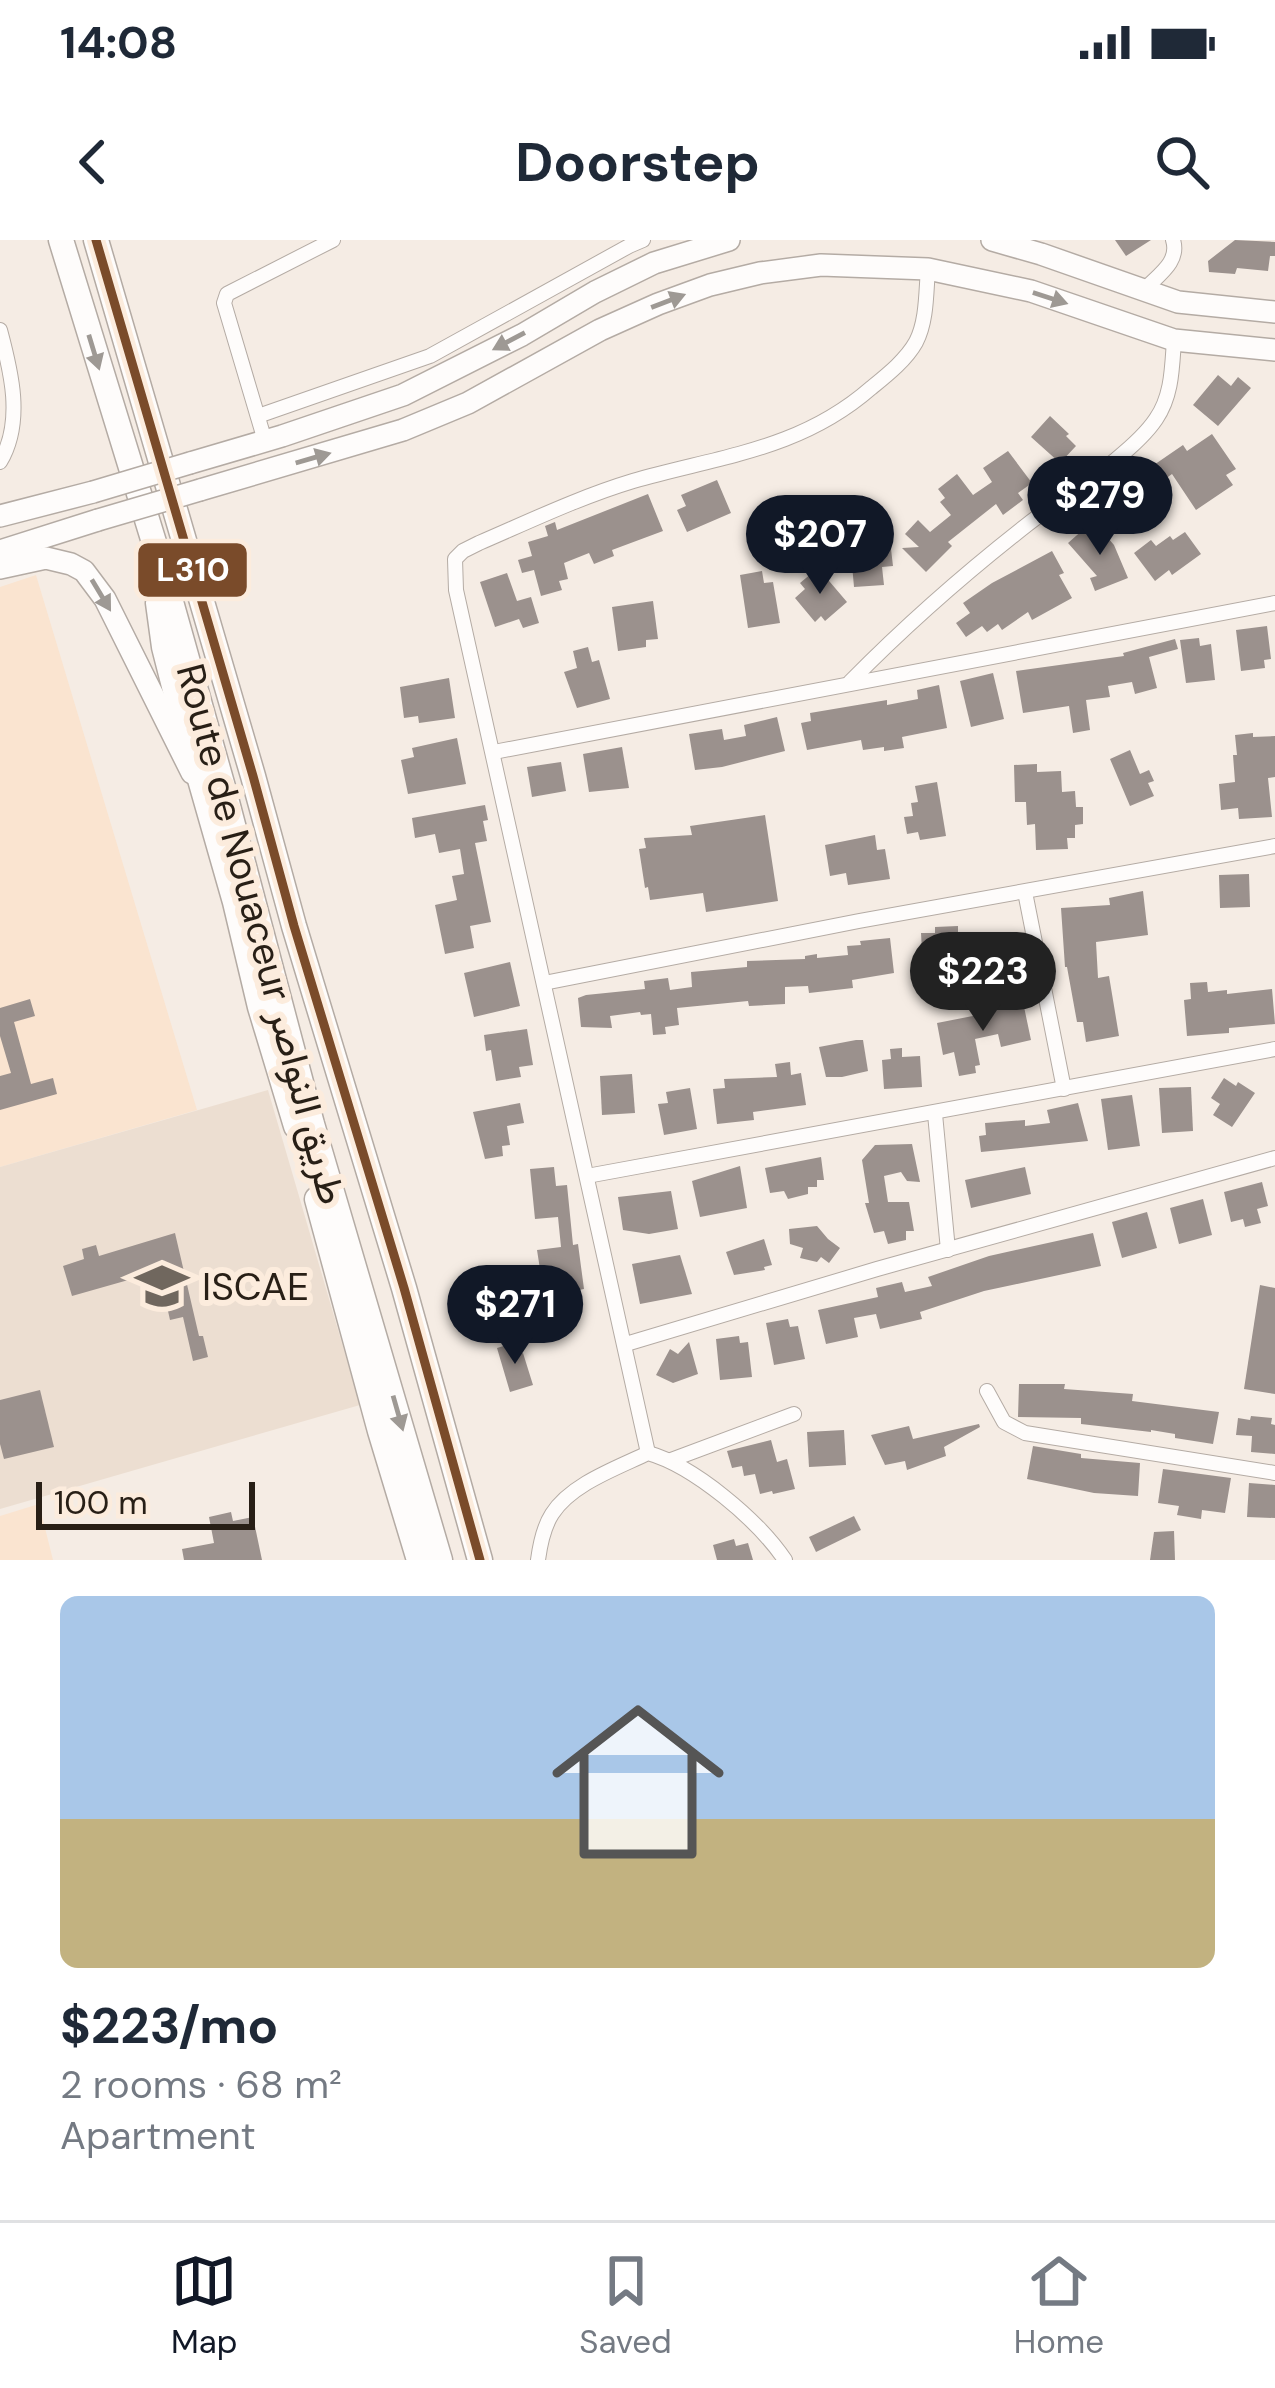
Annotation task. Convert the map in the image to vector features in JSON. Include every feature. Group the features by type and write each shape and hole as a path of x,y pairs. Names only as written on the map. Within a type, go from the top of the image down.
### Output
{"highway":[{"name":"Route de Nouaceur طريق النواصر","path":"62,240 157,552 312,1124 440,1560"},
{"name":"Route de Nouaceur طريق النواصر","path":"96,240 480,1560"},
{"path":"157,552 164,646 201,789 418,1560"}],"main road":[{"path":"0,516 266,441 403,394 654,263 729,240"},
{"path":"992,240 1178,302 1275,312"},
{"path":"0,551 403,430 467,404 600,330 658,304 760,273 821,265 928,269 1030,291 1174,340 1275,350"},
{"path":"0,568 46,559 84,571 105,599 201,789"}],"street":[{"path":"266,441 224,303 227,294 333,240"},
{"path":"258,416 430,356 644,240"},
{"path":"1144,290 1174,260 1173,240"},
{"path":"648,1453 454,573 455,560 463,551 617,486 759,450 826,421 855,403 916,341 928,269"},
{"path":"0,329 13,397 8,448 0,462"},
{"path":"848,684 934,599 1153,424 1170,387 1174,340"},
{"path":"494,752 1275,603"},
{"path":"544,983 1275,846"},
{"path":"1025,892 1064,1089"},
{"path":"587,1176 1275,1049"},
{"path":"935,1114 948,1250"},
{"path":"626,1344 1275,1158"},
{"path":"987,1391 1004,1422 1014,1430 1275,1473"},
{"path":"671,1460 794,1414"},
{"path":"538,1560 554,1510 581,1488 648,1453 671,1460 758,1526 784,1560"}],"shaded area":[{"path":"36,575 197,1110 0,1167 0,587"},
{"name":"ISCAE","path":"268,1090 360,1405 0,1509 0,1167"},
{"path":"39,1504 53,1560 0,1560 0,1516"}],"building":[{"path":"1115,240 1151,240 1126,256"},
{"path":"1235,240 1275,242 1268,271 1209,272 1208,261"},
{"path":"1218,375 1231,386 1238,377 1251,388 1218,426 1193,405"},
{"path":"1050,416 1076,446 1060,463 1031,437"},
{"path":"1212,434 1236,469 1226,475 1233,485 1196,510 1172,474 1110,519 1096,499 1145,464 1148,469 1183,445 1187,451"},
{"path":"1008,451 1032,483 1018,493 1023,500 1003,515 996,504 948,542 952,546 926,572 902,548 919,547 905,534 918,520 930,532 951,515 940,502 945,498 938,489 957,474 973,495 992,482 983,468"},
{"path":"717,480 731,513 687,532 677,510 686,506 681,495"},
{"path":"648,494 663,531 612,550 614,556 594,564 589,553 564,563 568,579 559,581 562,590 541,596 534,570 522,573 518,560 532,556 528,542 548,536 545,526 555,522 557,530"},
{"path":"1085,528 1093,537 1101,530 1114,545 1128,578 1095,591 1090,578 1097,576 1068,543"},
{"path":"1185,532 1201,554 1155,581 1134,553 1151,540 1156,546"},
{"path":"869,541 870,551 891,549 893,566 882,567 884,585 854,587 850,542"},
{"path":"1052,551 1072,598 1032,620 1028,612 1002,630 998,624 987,632 982,626 966,637 956,623 970,613 963,603"},
{"path":"818,568 847,602 825,621 821,616 815,622 795,598 805,589 800,583"},
{"path":"762,571 764,583 773,582 780,623 748,628 740,575"},
{"path":"507,573 517,601 531,597 539,623 523,628 519,619 495,627 480,582"},
{"path":"653,601 658,639 646,640 646,647 618,651 612,607"},
{"path":"1267,626 1271,659 1264,660 1265,668 1241,671 1236,630"},
{"path":"1199,638 1200,646 1211,644 1215,680 1186,683 1180,640"},
{"path":"1175,639 1178,649 1149,657 1157,688 1135,694 1132,682 1108,686 1110,697 1086,700 1090,730 1073,733 1069,706 1023,713 1016,671 1124,656"},
{"path":"588,647 592,662 599,660 610,699 577,708 564,672 577,668 573,651"},
{"path":"993,673 1004,719 971,727 960,681"},
{"path":"449,678 455,718 419,723 418,716 404,718 400,687"},
{"path":"939,685 947,728 902,737 904,748 863,750 861,740 807,750 801,723 811,721 810,713 918,699 917,690"},
{"path":"777,717 785,751 695,770 689,734 722,729 724,740 746,736 744,725"},
{"path":"1253,733 1253,737 1275,736 1275,777 1268,778 1272,817 1239,819 1238,808 1221,810 1219,784 1235,782 1235,735"},
{"path":"457,738 466,784 408,794 401,760 414,757 412,748"},
{"path":"622,747 629,788 589,792 583,754"},
{"path":"1130,750 1140,774 1149,770 1154,796 1130,806 1110,759"},
{"path":"561,762 566,791 532,797 527,767"},
{"path":"1037,764 1037,772 1061,771 1062,792 1075,791 1076,807 1083,807 1083,824 1075,825 1075,838 1067,838 1068,849 1036,850 1035,824 1027,825 1026,802 1015,802 1014,765"},
{"path":"937,782 946,836 920,840 918,832 907,834 904,817 913,816 911,803 918,802 915,786"},
{"path":"485,805 487,841 475,843 491,922 470,926 474,948 445,954 435,905 457,900 452,876 464,874 460,849 439,853 435,834 415,838 412,818"},
{"path":"765,815 778,901 706,912 703,893 650,900 639,849 646,848 644,838 692,835 690,826"},
{"path":"875,835 877,850 885,849 890,879 848,885 846,873 830,876 825,845"},
{"path":"1249,874 1250,907 1220,908 1219,875"},
{"path":"1143,891 1148,935 1096,942 1098,978 1109,976 1119,1036 1086,1042 1065,967 1061,908 1110,905 1109,898"},
{"path":"958,926 956,974 927,976 921,933"},
{"path":"890,938 894,973 852,980 853,988 809,993 808,986 785,987 785,1004 749,1006 748,1001 677,1008 679,1025 665,1027 666,1034 653,1035 651,1014 640,1012 610,1016 612,1028 581,1027 578,998 586,995 645,989 644,981 668,978 670,990 692,987 691,972 747,967 747,961 848,955 847,946"},
{"path":"510,962 520,1006 474,1017 464,973"},
{"path":"1207,982 1208,992 1272,989 1275,1024 1187,1036 1184,1000 1191,999 1190,983"},
{"path":"30,999 35,1016 14,1022 31,1084 53,1078 57,1094 0,1110 0,1076 11,1073 0,1036 0,1008"},
{"path":"1023,1002 1031,1040 1001,1047 998,1034 975,1039 980,1065 975,1066 976,1073 959,1076 954,1052 943,1055 937,1023"},
{"path":"527,1029 533,1065 519,1067 521,1077 496,1081 484,1035"},
{"path":"863,1040 868,1071 826,1077 819,1047"},
{"path":"902,1048 902,1057 920,1056 922,1087 884,1089 882,1060 891,1059 890,1049"},
{"path":"790,1062 791,1075 801,1073 806,1105 753,1112 754,1120 717,1124 713,1089 725,1088 724,1079 777,1077 775,1064"},
{"path":"632,1074 635,1113 602,1115 600,1076"},
{"path":"1224,1078 1255,1093 1232,1127 1213,1115 1220,1104 1211,1098"},
{"path":"1191,1087 1193,1131 1162,1133 1159,1088"},
{"path":"690,1088 697,1129 664,1135 658,1104 668,1103 666,1092"},
{"path":"1132,1095 1140,1146 1108,1150 1101,1099"},
{"path":"520,1103 524,1123 507,1126 510,1145 502,1146 503,1156 485,1159 473,1112"},
{"path":"1078,1103 1088,1141 981,1152 979,1136 986,1135 985,1123 1050,1123 1047,1110"},
{"path":"912,1144 920,1182 907,1181 901,1172 884,1176 888,1202 909,1202 914,1231 906,1231 906,1240 888,1244 884,1231 874,1233 865,1203 869,1203 862,1160 875,1145"},
{"path":"821,1157 824,1180 817,1180 817,1187 808,1187 808,1194 788,1199 784,1191 770,1193 765,1168"},
{"path":"740,1166 747,1208 700,1217 692,1181"},
{"path":"554,1167 556,1186 567,1185 573,1245 578,1244 584,1289 573,1291 573,1296 535,1301 537,1310 490,1321 489,1295 542,1282 537,1250 561,1247 558,1217 535,1219 530,1169"},
{"path":"1025,1167 1031,1194 971,1208 965,1180"},
{"path":"1262,1182 1268,1206 1257,1209 1261,1223 1245,1227 1243,1219 1231,1222 1224,1192"},
{"path":"671,1191 678,1229 649,1234 623,1230 618,1197"},
{"path":"1203,1199 1212,1235 1179,1244 1170,1208"},
{"path":"1147,1212 1157,1248 1122,1258 1112,1222"},
{"path":"817,1226 840,1248 829,1263 821,1257 817,1262 800,1258 803,1248 790,1244 789,1229"},
{"path":"175,1233 208,1357 193,1361 183,1317 170,1320 166,1302 174,1300 167,1269 72,1296 63,1266 84,1259 82,1249 96,1245 99,1256"},
{"path":"1093,1233 1101,1266 984,1291 920,1312 922,1319 880,1329 876,1314 854,1318 858,1337 826,1344 818,1310 878,1297 876,1288 902,1282 905,1292 932,1286 928,1277 989,1256"},
{"path":"764,1239 772,1265 734,1275 726,1252"},
{"path":"680,1255 692,1294 640,1304 632,1264"},
{"path":"1260,1285 1275,1288 1275,1394 1244,1389"},
{"path":"788,1319 790,1327 798,1326 805,1359 774,1365 766,1323"},
{"path":"739,1336 740,1343 748,1342 752,1377 720,1380 716,1339"},
{"path":"516,1342 533,1385 510,1392 497,1348"},
{"path":"689,1342 698,1374 673,1383 656,1375 670,1349 678,1354"},
{"path":"1019,1384 1065,1384 1064,1389 1133,1394 1132,1401 1219,1412 1213,1444 1151,1430 1081,1424 1081,1418 1018,1417"},
{"path":"40,1390 54,1447 4,1459 0,1400"},
{"path":"1251,1416 1272,1418 1275,1454 1251,1452 1252,1436 1236,1435 1238,1418 1250,1420"},
{"path":"979,1424 944,1447 946,1456 907,1470 905,1461 885,1465 871,1435 909,1426 913,1439"},
{"path":"844,1430 846,1465 809,1467 807,1432"},
{"path":"771,1440 777,1462 787,1459 795,1489 760,1494 755,1474 744,1476 742,1466 732,1468 727,1451"},
{"path":"1033,1446 1081,1454 1081,1458 1140,1463 1138,1496 1094,1493 1027,1479"},
{"path":"1163,1469 1231,1478 1225,1513 1202,1510 1201,1519 1177,1515 1179,1506 1158,1503"},
{"path":"1249,1483 1275,1485 1275,1518 1247,1517"},
{"path":"231,1512 233,1521 253,1517 262,1560 184,1560 182,1549 214,1543 209,1517"},
{"path":"854,1516 861,1530 816,1552 809,1537"},
{"path":"1174,1531 1175,1560 1150,1560 1154,1532"},
{"path":"734,1539 736,1546 748,1543 753,1560 717,1560 713,1545"}],"transit line":[{"name":"L310","path":"96,240 480,1560"}],"place":[{"name":"ISCAE","path":"162,1286"}]}
